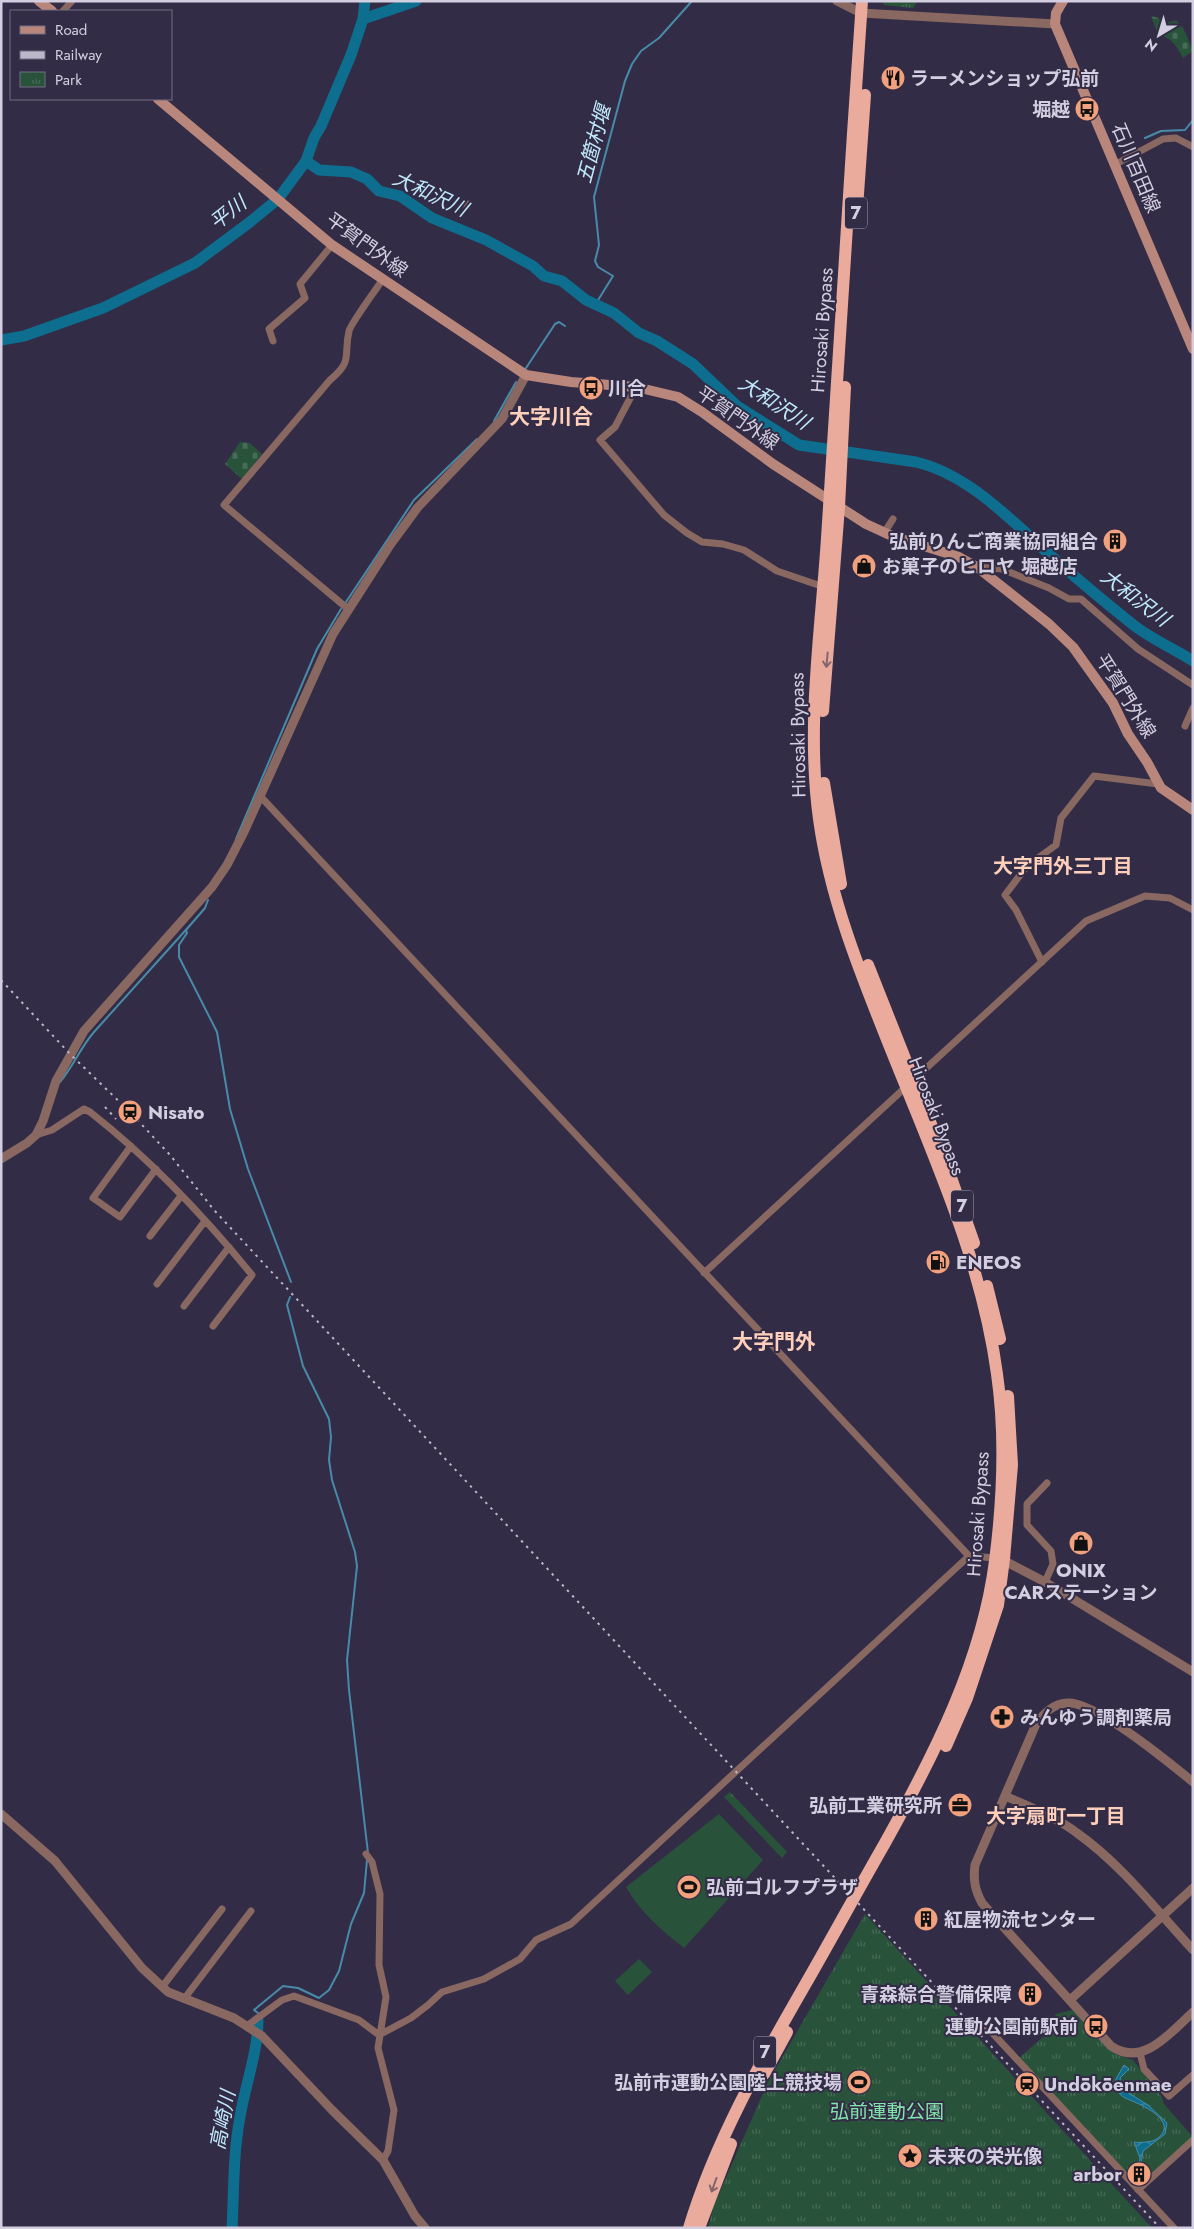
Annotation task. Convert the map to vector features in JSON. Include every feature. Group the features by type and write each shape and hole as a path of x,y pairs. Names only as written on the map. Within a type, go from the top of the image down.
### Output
{"highway":[{"name":"Hirosaki Bypass","path":"866,8 835,470 822,718 824,786 839,877 851,918 909,1083"},
{"name":"Hirosaki Bypass","path":"699,2211 767,2067 863,1890 915,1806 947,1744 967,1698 998,1605 1000,1559 1012,1465 1011,1423 995,1315 966,1218 853,951 836,897 823,840 815,773 816,666 834,504"},
{"name":"7","path":"688,2228 699,2211"},
{"name":"7","path":"699,2211 700,2228"}],"main road":[{"path":"38,1 51,10"},
{"path":"1055,24 1056,13 1063,1"},
{"name":"石川百田線","path":"1055,24 1193,349"},
{"name":"平賀門外線","path":"159,100 332,245 526,375 571,382 636,387 662,392 686,402 724,427 773,464 834,504 884,533 952,555 976,567 1049,624 1073,648 1113,702 1128,734 1147,762 1158,784 1165,792 1193,810"}],"street":[{"path":"837,1 866,8 1055,24"},
{"path":"1116,164 1163,139 1176,138 1193,148"},
{"path":"273,341 269,329 305,298 300,284 332,245"},
{"path":"348,609 224,505 344,366 349,330 383,278"},
{"path":"1,1159 27,1144 36,1135 43,1121 56,1081 81,1035 212,887 228,865 261,797 329,643 348,609 418,507 502,419 526,375"},
{"path":"636,387 615,427 600,440 664,515 702,542 723,544 744,550 777,571 824,587"},
{"path":"884,533 893,519"},
{"path":"976,567 1002,569 1049,588 1069,599 1081,599 1138,649 1193,685"},
{"path":"1185,726 1193,708"},
{"path":"1042,962 1016,910 1005,895 1027,866 1056,845 1061,818 1094,776 1158,784"},
{"path":"261,797 969,1556 1000,1559 1046,1582 1193,1672"},
{"path":"704,1273 1086,921 1145,896 1170,898 1193,910"},
{"path":"36,1135 52,1130 84,1109 97,1117 131,1146 206,1221 252,1275 213,1326"},
{"path":"131,1146 93,1198 120,1217 156,1169"},
{"path":"150,1236 181,1196"},
{"path":"157,1284 206,1221"},
{"path":"184,1306 229,1247"},
{"path":"1046,1582 1053,1564 1051,1551 1027,1525 1027,1504 1047,1483"},
{"path":"379,2035 410,2018 442,1992 484,1978 520,1959 536,1940 572,1924 969,1556"},
{"path":"1193,1782 1126,1732 1084,1706 1068,1702 1053,1707 1036,1724 975,1865 973,1877 975,1891 989,1912 1111,2046 1118,2050 1140,2053 1156,2045 1193,2012"},
{"path":"1006,1796 1045,1814 1076,1832 1106,1856 1193,1950"},
{"path":"1,1814 55,1861 142,1968 162,1987 168,1992 251,2027 262,2036 332,2110 383,2160 425,2228"},
{"path":"366,1854 372,1862 380,1894 379,1965 386,1997 378,2048 394,2110 388,2151 383,2160"},
{"path":"1070,2000 1193,1888"},
{"path":"162,1987 222,1910"},
{"path":"184,1999 251,1912"},
{"path":"251,2027 282,2000 294,1996 359,2020 379,2035"},
{"path":"984,2024 1174,2228"},
{"path":"1140,2053 1144,2069 1169,2096 1193,2075"},
{"path":"1138,2190 1193,2140"}],"green space":[{"path":"882,1 918,1 913,8 884,5"},
{"path":"1151,16 1159,18 1162,24 1176,20 1185,31 1193,51 1183,58 1170,40 1158,35"},
{"path":"240,442 250,443 262,454 242,479 225,464"},
{"path":"730,1792 787,1852 782,1858 724,1797"},
{"path":"719,1814 763,1860 684,1948 652,1920 638,1905 626,1887"},
{"name":"弘前運動公園","path":"865,1914 1152,2228 708,2228 714,2205 768,2082"},
{"path":"639,1959 652,1972 628,1995 615,1981"},
{"path":"1072,2010 1115,2054 1133,2060 1162,2097 1164,2104 1193,2137 1138,2186 1019,2058 1043,2037 1056,2014"}],"water":[{"path":"1124,2065 1129,2069 1120,2078 1122,2089 1148,2105 1167,2123 1165,2134 1143,2151 1141,2164 1139,2164 1140,2158 1134,2142 1152,2141 1158,2138 1164,2128 1163,2122 1152,2111 1124,2097 1116,2090 1116,2079"}],"waterway":[{"name":"平川","path":"1,340 24,336 103,308 195,263 278,199 306,161 314,138 321,126 351,55 363,19 365,1"},
{"path":"363,19 416,1"},
{"name":"五箇村堰","path":"595,305 613,276 598,267 595,261 599,245 594,197 625,81 632,64 641,51 659,38 692,1"},
{"path":"1145,138 1161,131 1185,130 1193,120"},
{"name":"大和沢川","path":"306,161 319,170 351,172 367,179 379,191 400,196 432,218 486,240 533,266 544,276 562,281 586,300 614,313 639,333 657,341 693,364 737,406 799,445 916,462 956,478 992,503 1067,570 1131,623 1193,661"},
{"path":"526,368 555,324 559,322 565,326"},
{"path":"494,421 516,382"},
{"path":"346,602 414,500 477,439"},
{"path":"236,839 317,649 341,609"},
{"path":"208,900 205,908 186,930 187,933 179,945 179,957 217,1032 230,1109 248,1169 291,1282"},
{"path":"60,1082 94,1032 193,922"},
{"path":"290,1297 287,1305 303,1366 329,1419 331,1437 329,1460 332,1480 355,1552 357,1566 347,1660 368,1853"},
{"path":"258,2013 254,2010 283,1986 298,1988 319,1998 329,1990 339,1971 351,1924 364,1893 367,1860"},
{"name":"高崎川","path":"232,2228 238,2131 242,2105 254,2057 258,2020"}],"railway":[{"path":"1,980 70,1054 130,1112 170,1155 214,1210 1160,2228"},
{"path":"105,1107 116,1119"}],"place":[{"name":"ラーメンショップ弘前","path":"893,78"},
{"name":"堀越","path":"1087,109"},
{"name":"川合","path":"591,388"},
{"name":"弘前りんご商業協同組合","path":"1115,541"},
{"name":"お菓子のヒロヤ 堀越店","path":"864,566"},
{"name":"Nisato","path":"130,1112"},
{"name":"ENEOS","path":"938,1262"},
{"name":"ONIX CARステーション","path":"1081,1543"},
{"name":"みんゆう調剤薬局","path":"1002,1717"},
{"name":"弘前工業研究所","path":"960,1805"},
{"name":"弘前ゴルフプラザ","path":"689,1887"},
{"name":"紅屋物流センター","path":"926,1919"},
{"name":"青森綜合警備保障","path":"1030,1994"},
{"name":"運動公園前駅前","path":"1096,2026"},
{"name":"弘前市運動公園陸上競技場","path":"859,2082"},
{"name":"Undōkōenmae","path":"1027,2084"},
{"name":"未来の栄光像","path":"910,2156"},
{"name":"arbor","path":"1139,2174"}],"district":[{"name":"大字川合","path":"551,417"},
{"name":"大字門外三丁目","path":"1063,866"},
{"name":"大字門外","path":"774,1342"},
{"name":"大字扇町一丁目","path":"1056,1816"}]}
